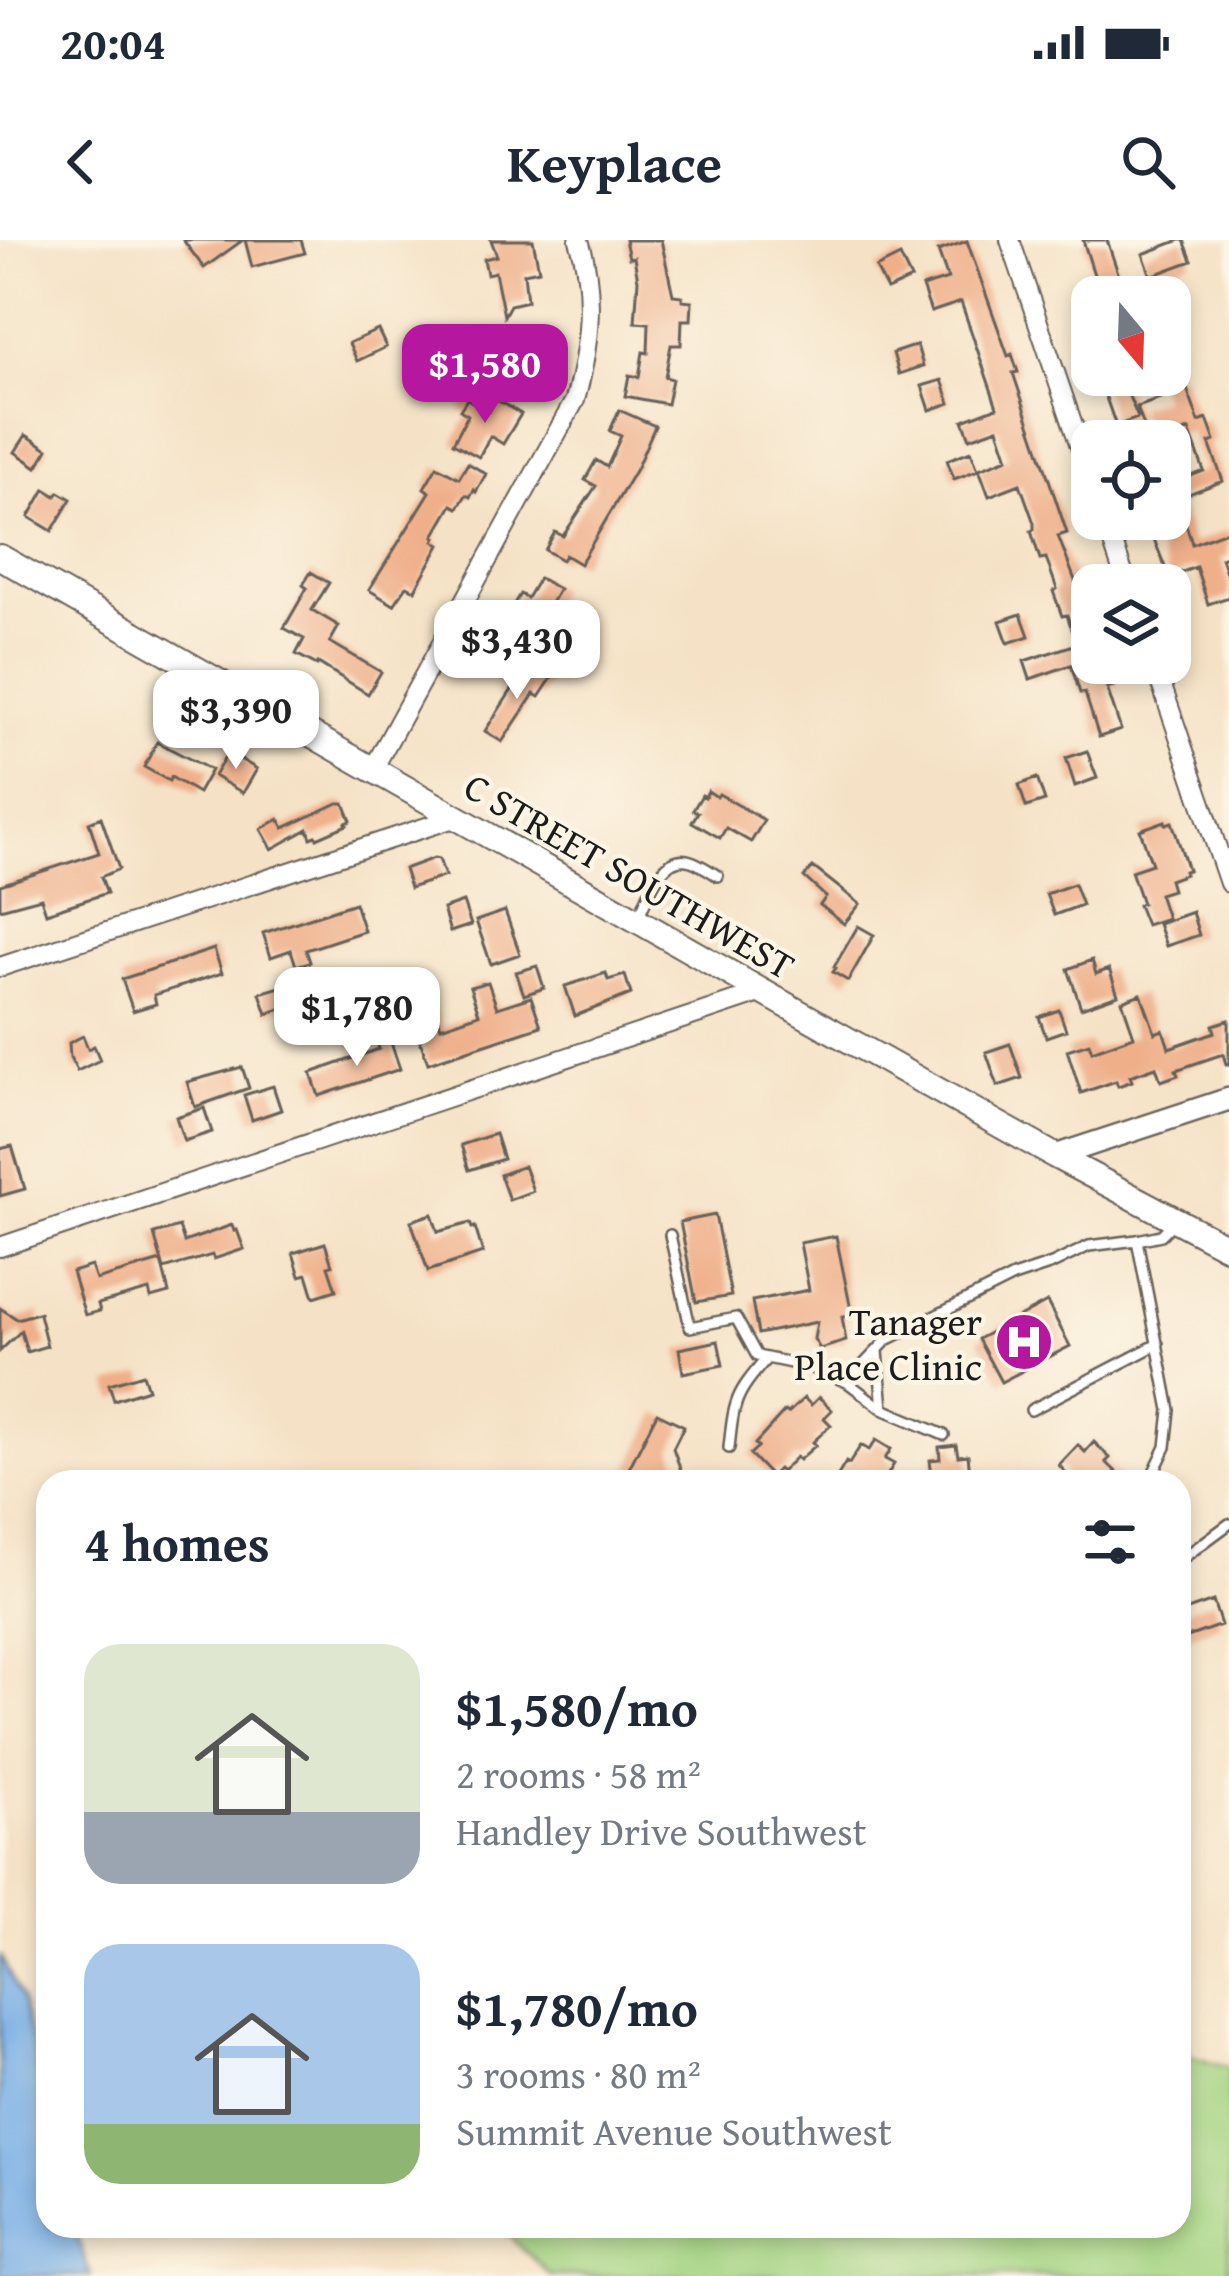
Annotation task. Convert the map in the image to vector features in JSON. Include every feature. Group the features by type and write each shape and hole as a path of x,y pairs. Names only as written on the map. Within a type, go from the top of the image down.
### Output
{"main road":[{"name":"C STREET SOUTHWEST","path":"0,557 763,992 1229,1248"}],"street":[{"path":"373,769 575,400 586,359 590,312 579,240"},
{"path":"1010,240 1071,420"},
{"path":"1161,684 1229,883"},
{"path":"0,967 457,818"},
{"path":"0,1247 763,992"},
{"path":"1055,1156 1229,1099"}],"lane":[{"path":"637,920 667,866 689,859 718,876"},
{"path":"848,1382 887,1340 1013,1277 1089,1246 1161,1235 1175,1220"},
{"path":"670,1235 690,1327 736,1318 757,1355 848,1382 883,1409 944,1435"},
{"path":"1137,1240 1170,1410 1166,1447 1155,1470"},
{"path":"1031,1410 1158,1344"},
{"path":"878,1351 883,1409"},
{"path":"729,1448 742,1388 767,1358"},
{"path":"1191,1552 1229,1524"}],"green space":[{"path":"1191,2057 1229,2068 1229,2276 551,2276 511,2238 1191,2238"}],"water":[{"path":"0,1955 22,2000 36,2067 36,2238 77,2238 91,2276 0,2276"}],"building":[{"path":"183,240 243,240 204,268"},
{"path":"245,240 301,240 305,253 252,267"},
{"path":"491,240 533,240 539,270 524,273 527,301 510,305 504,316 495,272 487,274 484,259 497,256"},
{"path":"625,240 661,240 673,295 692,301 691,320 682,320 681,345 671,345 665,377 672,379 667,404 625,396 629,375 639,377 643,352 648,353 649,323 635,322 638,280"},
{"path":"1083,240 1107,240 1119,276 1094,276"},
{"path":"1184,240 1192,261 1151,276 1143,254"},
{"path":"967,241 1008,356 1012,354 1018,372 1013,373 1067,533 1058,536 1071,570 1071,627 1067,615 1062,616 1046,558 1040,559 1020,484 989,496 979,469 1008,458 998,428 970,438 963,420 997,407 961,302 931,312 922,287 948,279 938,251"},
{"path":"900,256 911,279 887,290 876,268"},
{"path":"378,330 386,347 357,361 349,343"},
{"path":"505,330 544,337 540,359 531,357 526,384 494,379"},
{"path":"917,345 923,366 899,374 893,353"},
{"path":"942,380 950,403 930,410 922,386"},
{"path":"1105,396 1129,396 1138,418 1114,420"},
{"path":"1190,396 1199,422 1207,419 1215,441 1209,443 1223,481 1191,493 1191,476 1204,471 1191,435 1191,420 1142,420 1137,407"},
{"path":"467,399 489,411 495,399 521,414 503,444 490,436 479,457 453,443 468,415 460,410"},
{"path":"619,410 655,426 636,469 580,564 565,555 562,560 545,550 555,532 563,536 596,486 585,480 596,460 607,467 621,436 610,431"},
{"path":"26,435 48,449 37,467 15,452"},
{"path":"971,451 978,470 954,479 947,460"},
{"path":"468,463 486,474 476,492 466,495 458,508 452,505 434,536 440,545 415,590 407,586 394,605 369,590 430,492 424,488 437,466 459,478"},
{"path":"45,489 71,499 52,531 29,517"},
{"path":"1229,530 1229,555 1221,558 1229,597 1208,604 1196,567 1164,564 1154,540 1191,540 1192,544"},
{"path":"311,572 329,583 312,610 339,626 330,642 381,672 368,694 296,654 304,639 284,628"},
{"path":"539,578 559,589 538,635 506,617 520,594 527,598"},
{"path":"1021,614 1029,636 1008,643 1000,621"},
{"path":"1071,646 1071,665 1030,679 1024,661"},
{"path":"528,665 551,679 539,697 534,694 502,742 485,731"},
{"path":"1077,684 1119,684 1107,688 1121,730 1099,737 1085,693 1080,693"},
{"path":"157,742 211,770 198,793 144,767"},
{"path":"1087,751 1097,778 1075,786 1066,758"},
{"path":"228,752 257,769 243,793 214,776"},
{"path":"1037,778 1045,801 1026,807 1019,785"},
{"path":"708,791 764,820 751,842 726,828 720,838 692,822 698,812 693,810"},
{"path":"344,803 351,821 317,838 311,838 308,829 272,849 261,829 279,819 284,828"},
{"path":"101,817 119,869 101,877 107,893 46,913 41,898 0,909 0,885 99,853 89,822"},
{"path":"1172,822 1188,870 1169,880 1172,890 1159,894 1167,918 1146,925 1131,871 1152,864 1140,830"},
{"path":"439,859 445,876 410,888 404,869"},
{"path":"813,867 860,904 844,924 820,905 826,897 804,877"},
{"path":"1074,884 1082,905 1054,915 1046,894"},
{"path":"463,902 471,925 450,932 443,909"},
{"path":"355,903 364,931 306,950 310,962 296,966 291,950 271,957 263,933"},
{"path":"505,911 520,954 491,964 476,921"},
{"path":"1192,912 1199,935 1166,946 1158,924"},
{"path":"858,926 874,935 848,981 833,972"},
{"path":"214,949 222,973 154,995 156,1004 133,1011 122,979"},
{"path":"1092,960 1096,974 1109,969 1118,995 1081,1008 1068,969"},
{"path":"537,966 544,988 524,995 516,972"},
{"path":"606,973 608,980 625,975 631,994 575,1016 565,986"},
{"path":"488,982 497,1008 531,997 541,1026 428,1063 414,1023 385,1033 378,1011 406,1001 404,996 428,987 441,1027 479,1014 470,987"},
{"path":"280,987 288,1010 267,1014 260,993"},
{"path":"1141,994 1155,1033 1163,1030 1169,1048 1215,1032 1213,1025 1229,1020 1229,1064 1223,1054 1176,1070 1178,1075 1161,1081 1156,1067 1118,1086 1116,1081 1081,1093 1067,1050 1089,1043 1092,1051 1134,1036 1122,1001"},
{"path":"1059,1010 1066,1030 1046,1037 1039,1017"},
{"path":"83,1036 100,1060 77,1071 69,1043"},
{"path":"389,1037 400,1069 319,1096 311,1073 379,1049 377,1041"},
{"path":"1010,1044 1022,1078 998,1086 986,1052"},
{"path":"242,1067 249,1088 195,1107 187,1082"},
{"path":"273,1086 281,1110 252,1120 244,1095"},
{"path":"204,1108 212,1132 184,1141 176,1117"},
{"path":"495,1134 503,1159 469,1170 461,1145"},
{"path":"12,1146 25,1189 0,1196 0,1149"},
{"path":"524,1166 533,1191 509,1200 500,1175"},
{"path":"432,1214 438,1232 470,1223 483,1253 428,1271 411,1221"},
{"path":"715,1215 731,1296 696,1302 680,1222"},
{"path":"232,1225 244,1249 164,1269 154,1234 179,1227 184,1242"},
{"path":"836,1236 852,1315 842,1317 846,1341 820,1349 814,1339 817,1322 758,1334 752,1301 809,1290 800,1243"},
{"path":"325,1243 336,1290 314,1297 293,1253"},
{"path":"161,1261 169,1293 151,1298 149,1290 98,1304 100,1311 85,1315 72,1272 91,1266 96,1280"},
{"name":"Tanager Place Clinic","path":"1047,1302 1070,1346 1001,1382 978,1339"},
{"path":"0,1308 17,1319 41,1312 47,1346 27,1352 21,1331 0,1351"},
{"path":"718,1341 723,1365 683,1373 679,1349"},
{"path":"143,1374 148,1389 114,1400 109,1384"},
{"path":"819,1397 832,1410 824,1418 831,1425 799,1460 796,1457 783,1470 765,1470 750,1454 758,1447 755,1444 785,1411 804,1398 811,1405"},
{"path":"657,1413 684,1426 673,1448 681,1470 628,1470"},
{"path":"876,1440 891,1449 885,1459 894,1464 890,1470 841,1470 861,1445 869,1450"},
{"path":"1094,1442 1114,1470 1063,1470 1059,1465 1078,1445 1085,1452"},
{"path":"956,1445 958,1456 968,1455 970,1470 931,1470 930,1460 940,1459 939,1447"},
{"path":"1213,1601 1221,1625 1191,1636 1191,1609"}],"place":[{"name":"Tanager Place Clinic","path":"1024,1342"}]}
